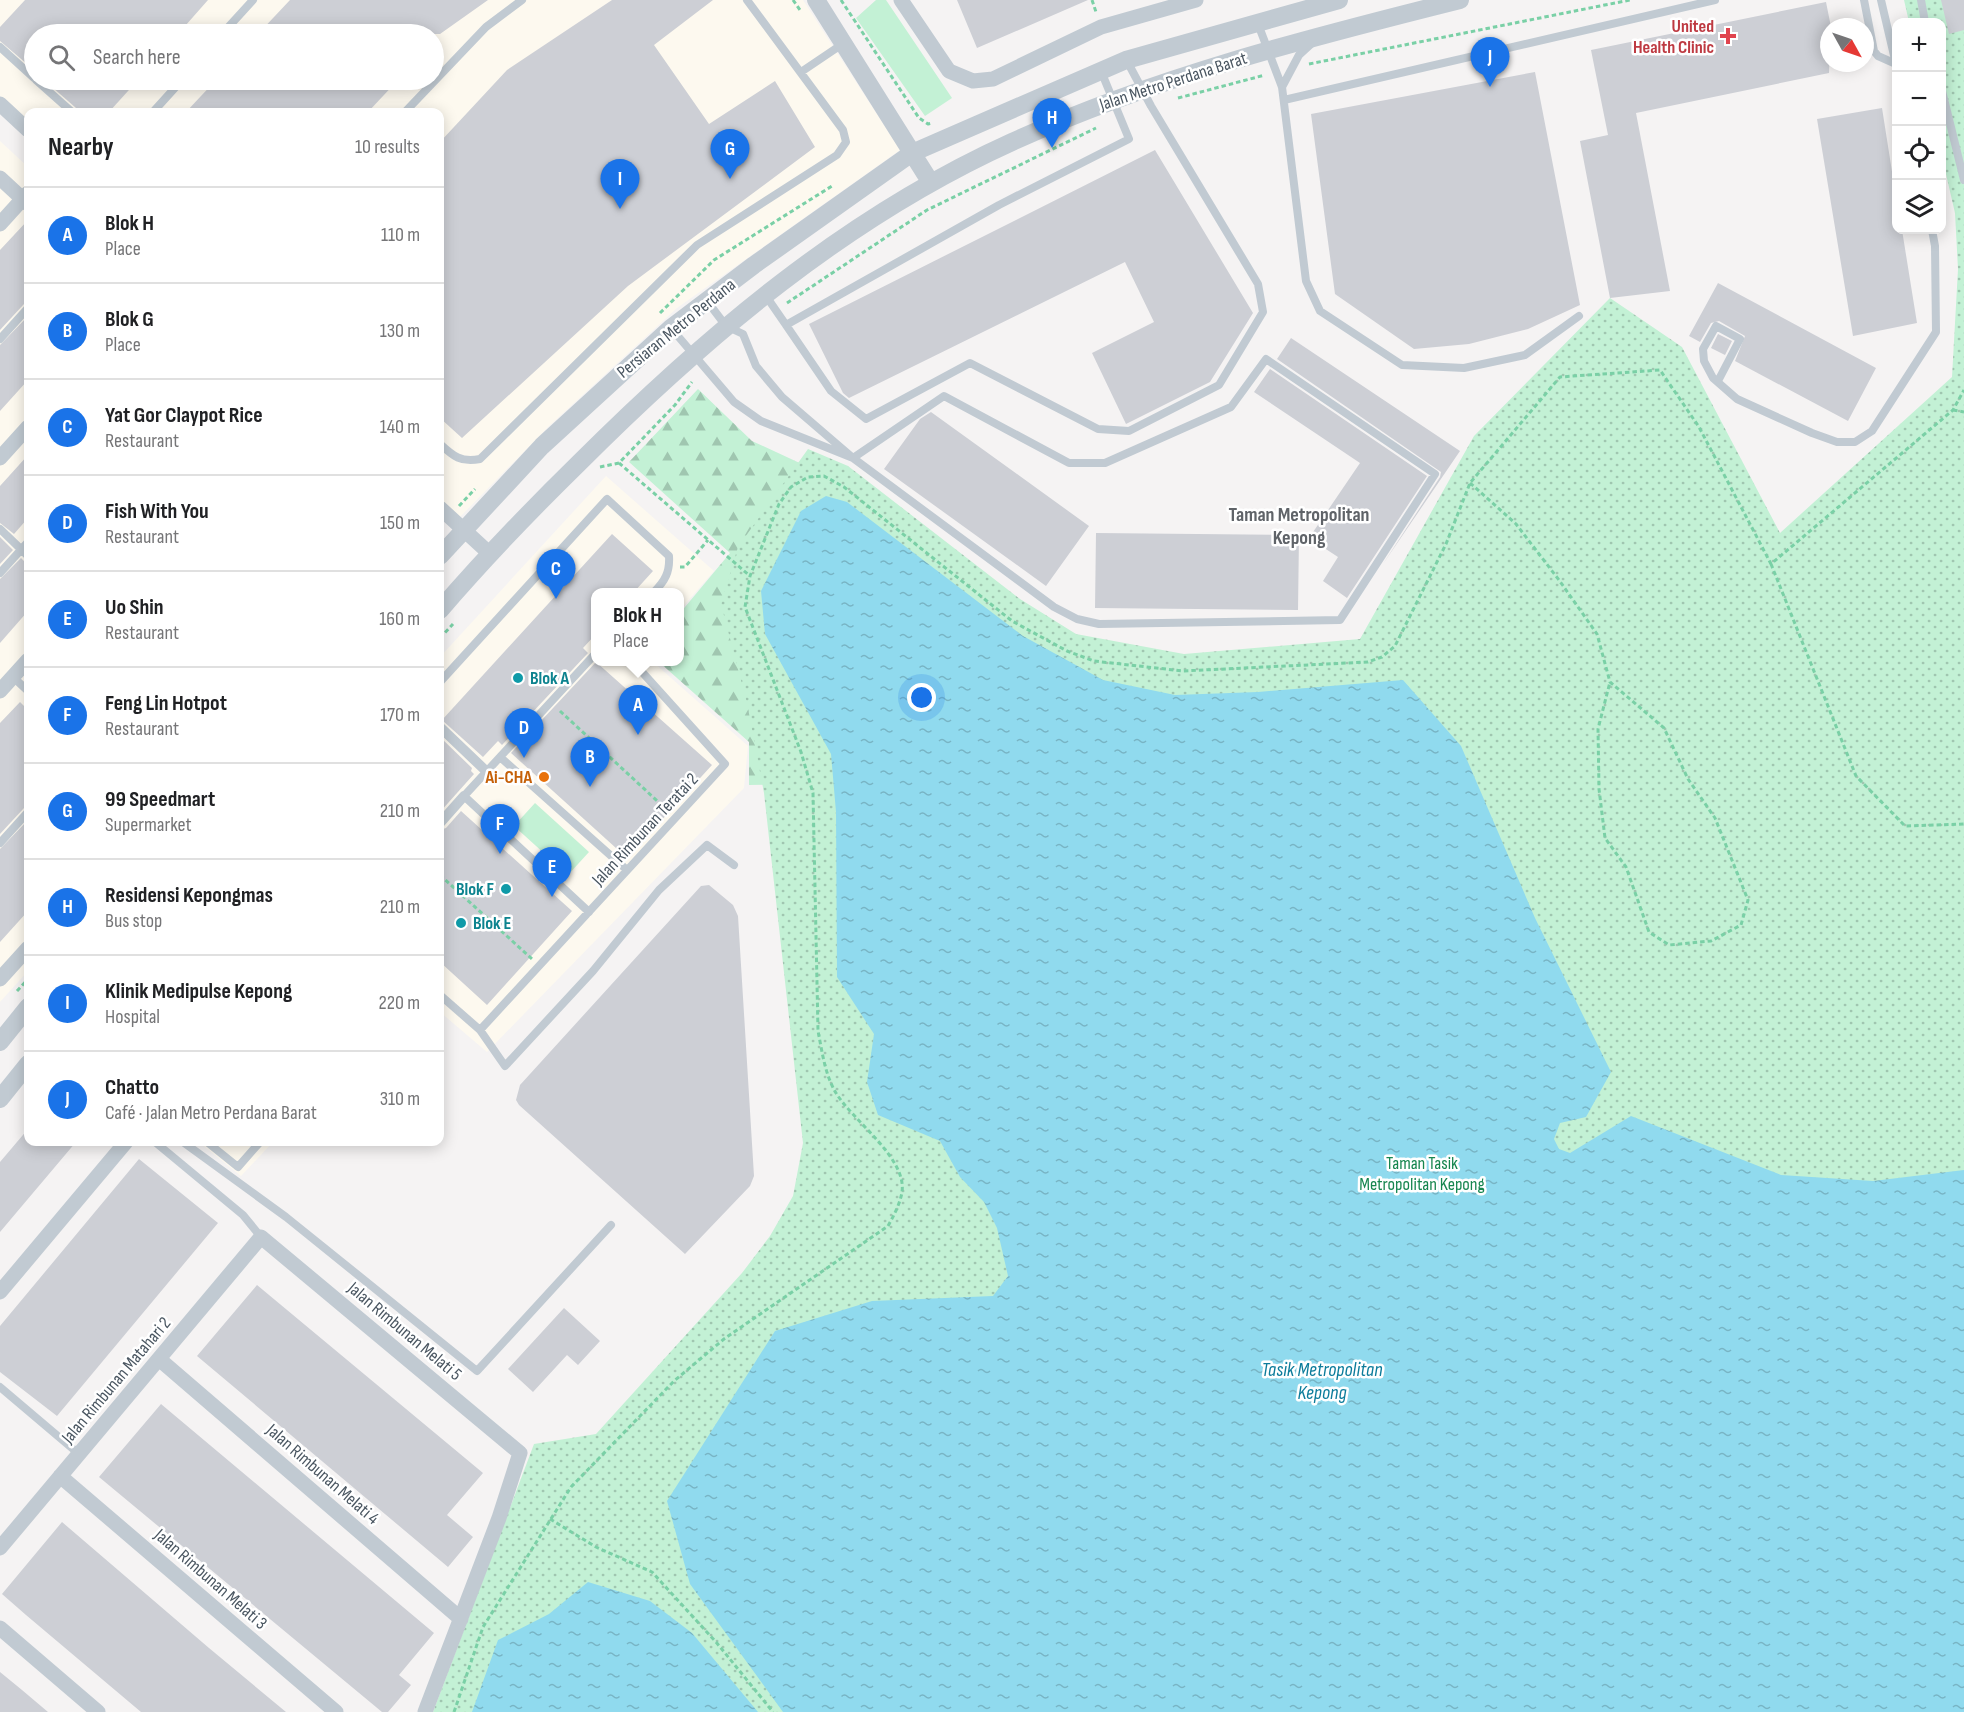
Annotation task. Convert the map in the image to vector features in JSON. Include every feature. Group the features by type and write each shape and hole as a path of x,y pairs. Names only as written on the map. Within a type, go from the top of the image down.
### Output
{"street":[{"path":"816,0 931,183"},
{"path":"901,0 949,71 973,81 993,79 1101,27 1196,0"},
{"name":"Jalan Metro Perdana Barat","path":"912,153 1126,60 1340,0"},
{"name":"Jalan Metro Perdana Barat","path":"931,183 1010,143 1141,89 1346,28 1460,0"},
{"path":"0,104 24,126"},
{"name":"Persiaran Metro Perdana","path":"444,542 451,518 542,446 671,328 706,300 912,153"},
{"path":"0,178 24,197"},
{"name":"Persiaran Metro Perdana","path":"444,605 489,553 621,420 692,354 817,256 931,183"},
{"path":"0,224 24,202"},
{"path":"0,458 24,431"},
{"path":"451,518 489,553"},
{"path":"0,691 24,665"},
{"path":"444,731 486,771"},
{"path":"444,818 464,796"},
{"path":"0,979 24,952"},
{"path":"0,1042 24,1012"},
{"path":"0,1099 24,1069"},
{"path":"0,1292 123,1146"},
{"name":"Jalan Rimbunan Matahari 2","path":"0,1548 261,1237"},
{"name":"Jalan Rimbunan Melati 5","path":"261,1237 519,1450 520,1456 461,1619"},
{"name":"Jalan Rimbunan Melati 4","path":"159,1359 461,1619"},
{"name":"Jalan Rimbunan Melati 3","path":"60,1476 336,1712"},
{"path":"425,1712 461,1619"},
{"path":"0,1628 98,1712"}],"lane":[{"path":"231,24 252,0"},
{"path":"444,71 486,27 522,0"},
{"path":"444,448 456,459 469,462 480,459 697,245 837,155 846,142 843,130 747,0"},
{"path":"1284,100 1715,0"},
{"path":"1864,0 1874,51 1892,64"},
{"path":"1881,0 1892,48"},
{"path":"1921,0 1923,18"},
{"path":"1257,22 1282,87 1306,281 1320,311 1402,365 1464,368 1525,355 1579,316"},
{"path":"1282,87 1307,46 1346,28"},
{"path":"801,72 845,43"},
{"path":"0,47 24,69"},
{"path":"765,295 831,391 866,419 970,363 1098,429 1129,431 1219,385 1263,312 1258,284 1141,89 1126,60"},
{"path":"786,325 999,205 1129,139 1100,70"},
{"path":"47,90 68,108"},
{"path":"157,108 173,90"},
{"path":"409,108 426,90"},
{"path":"1946,110 1964,180"},
{"path":"1718,381 1740,339 1716,326 1703,348 1704,361 1718,381 1737,399 1837,442 1855,442 1872,431 1936,332 1935,246 1933,234"},
{"path":"706,300 726,326 744,334 756,366 782,397 853,458 1054,607 1077,619 1099,624 1340,620 1435,474 1266,359 1231,407 1105,463 1069,463 944,396 853,458"},
{"path":"0,339 24,312"},
{"path":"671,328 734,402 761,421 853,458"},
{"path":"444,678 606,499 669,556 670,569 658,588"},
{"path":"0,529 22,550"},
{"path":"0,573 24,547"},
{"path":"589,912 464,796 591,658"},
{"name":"Jalan Rimbunan Teratai 2","path":"480,1030 725,764 637,666"},
{"path":"13,677 24,687"},
{"path":"500,757 627,870"},
{"path":"0,843 24,816"},
{"path":"444,998 480,1030 505,1066 593,971 659,890 707,845 734,865"},
{"path":"160,1146 243,1215 261,1237"},
{"path":"188,1146 286,1217 477,1371 611,1225"},
{"path":"212,1146 238,1167 256,1146"},
{"path":"0,1387 79,1454"}],"path":[{"path":"793,0 806,17"},
{"path":"841,0 851,16"},
{"path":"1292,68 1630,0"},
{"path":"655,317 714,260 840,181"},
{"path":"454,1712 483,1628 571,1487 674,1381 724,1339 888,1226 898,1207 902,1190 901,1177 893,1160 836,1093 824,1062 818,1031 813,793 801,752 745,607 750,576 779,504 791,487 808,477 824,476 844,487 1012,621 1067,651 1094,661 1183,670 1368,662 1382,657 1395,646 1446,544 1470,483 1560,377 1660,370 1698,427 1771,564 1856,776 1905,826 1964,824"},
{"path":"1771,564 1953,410 1964,390"},
{"path":"1953,410 1964,412"},
{"path":"619,463 750,576"},
{"path":"1470,483 1516,524 1597,634 1610,682 1598,729 1599,789 1605,838 1626,867 1649,932 1669,945 1711,941 1741,925 1748,900 1714,818 1688,779 1664,728 1610,682"},
{"path":"451,518 477,487"},
{"path":"670,569 686,567 708,540"},
{"path":"549,702 675,818"},
{"path":"444,879 540,966"},
{"path":"550,1519 596,1547 652,1572 716,1642 772,1712"}],"shaded area":[{"path":"0,0 803,0 900,150 677,308 548,427 460,517 444,502 444,108 24,108 24,118 0,96"},
{"path":"0,141 24,163 24,975 0,1002"},
{"path":"606,476 714,571 684,605 684,588 591,588 591,666 658,666 748,746 744,788 487,1052 444,1015 444,653"},
{"path":"204,1146 269,1146 241,1176"}],"green space":[{"path":"876,0 886,0 952,98 925,116 856,18"},
{"name":"Tasik Metropolitan Kepong","path":"1904,0 1964,0 1964,1712 433,1712 534,1444 596,1434 742,1273 770,1236 793,1196 803,1143 764,793 747,703 721,604 738,547 808,449 848,466 1020,599 1076,634 1184,654 1360,639 1474,436 1610,298 1682,347 1780,533 1952,377 1958,269 1955,213 1946,174 1946,18 1908,18"},
{"path":"698,389 752,441 804,465 793,784 749,785 749,742 664,666 684,666 684,608 730,553 629,462"},
{"path":"535,803 589,852 568,875 514,826"}],"water":[{"name":"Tasik Metropolitan Kepong","path":"826,496 847,502 1023,636 1103,680 1175,695 1258,692 1403,680 1461,746 1535,918 1611,1072 1586,1117 1560,1123 1554,1139 1559,1149 1570,1153 1631,1116 1781,1175 1873,1181 1964,1170 1964,1712 783,1712 690,1584 667,1501 775,1331 872,1301 993,1296 1008,1276 997,1228 984,1202 960,1177 940,1141 878,1115 867,1082 874,1034 837,977 836,812 831,754 765,634 761,591 801,511"},
{"path":"588,1582 650,1601 692,1633 758,1712 472,1712 498,1640 549,1614"}],"building":[{"path":"25,0 208,0 187,24 24,24 24,61 0,41 0,27"},
{"path":"290,0 488,0 444,31 444,24 267,24"},
{"path":"612,0 713,0 654,45 709,124 775,81 815,147 628,286 462,438 444,422 444,138 507,70"},
{"path":"957,0 1088,0 977,48"},
{"path":"1941,0 1964,0 1964,30 1949,34"},
{"path":"1826,2 1829,18 1820,18 1820,72 1829,73 1636,113 1670,291 1610,298 1580,141 1608,135 1591,50"},
{"path":"1535,72 1580,305 1528,329 1469,344 1414,349 1335,294 1311,114"},
{"path":"55,90 129,90 113,108 76,108"},
{"path":"207,90 389,90 372,108 190,108"},
{"path":"1882,108 1892,172 1892,234 1903,234 1917,323 1853,336 1817,119"},
{"path":"1155,150 1253,313 1210,382 1126,424 1092,353 1154,322 1125,262 849,398 843,393 809,324"},
{"path":"24,224 24,304 0,330 0,250"},
{"path":"1718,283 1876,368 1848,421 1735,361 1745,336 1719,321 1711,323 1700,342 1689,336"},
{"path":"24,320 24,384 0,411 0,345"},
{"path":"1718,334 1732,341 1725,355 1711,348"},
{"path":"1291,338 1460,451 1383,564 1440,477 1441,472 1277,359"},
{"path":"1270,369 1427,476 1347,598 1323,581 1338,557 1309,538 1360,463 1254,392"},
{"path":"931,412 1089,526 1046,586 884,469 920,419"},
{"path":"24,459 24,523 14,534 0,523 0,486"},
{"path":"1096,533 1299,535 1298,610 1095,608"},
{"name":"Blok A","path":"612,534 653,571 638,588 591,588 591,639 583,648 588,653 502,745 498,741 483,757 444,722 444,718"},
{"path":"0,537 13,550 0,564"},
{"path":"21,558 24,561 24,616 0,643 0,579"},
{"path":"592,666 601,666 712,765 627,858 511,753"},
{"path":"20,702 24,706 24,808 0,834 0,723"},
{"path":"444,741 472,768 471,771 474,774 444,808"},
{"path":"461,811 572,911 487,1005 444,966 444,829"},
{"path":"24,824 24,915 0,942 0,849"},
{"path":"709,885 733,905 738,916 754,1176 750,1186 685,1254 516,1100 520,1085 701,886"},
{"path":"24,1134 24,1146 73,1146 0,1232 0,1162"},
{"path":"139,1159 218,1223 57,1416 0,1372 0,1326"},
{"path":"257,1285 483,1473 447,1515 473,1537 448,1567 197,1356"},
{"path":"564,1308 600,1341 578,1365 567,1355 533,1392 508,1369"},
{"path":"161,1404 434,1633 399,1675 411,1685 388,1712 382,1712 99,1477"},
{"path":"62,1522 286,1712 141,1712 26,1615 2,1594"},
{"path":"0,1672 22,1690 48,1712 0,1712"}],"place":[{"name":"United Health Clinic","path":"1728,36"},
{"name":"Chatto","path":"1490,87"},
{"name":"Residensi Kepongmas","path":"1052,148"},
{"name":"99 Speedmart","path":"730,179"},
{"name":"Klinik Medipulse Kepong","path":"620,209"},
{"name":"Yat Gor Claypot Rice","path":"556,599"},
{"name":"Blok A","path":"518,678"},
{"name":"Blok H","path":"638,735"},
{"name":"Fish With You","path":"524,758"},
{"name":"Ai-CHA","path":"544,777"},
{"name":"Blok G","path":"590,787"},
{"name":"Feng Lin Hotpot","path":"500,854"},
{"name":"Blok F","path":"506,889"},
{"name":"Uo Shin","path":"552,897"},
{"name":"Blok E","path":"461,923"}],"district":[{"name":"Taman Metropolitan Kepong","path":"1299,526"}],"park label":[{"name":"Taman Tasik Metropolitan Kepong","path":"1422,1173"}]}
